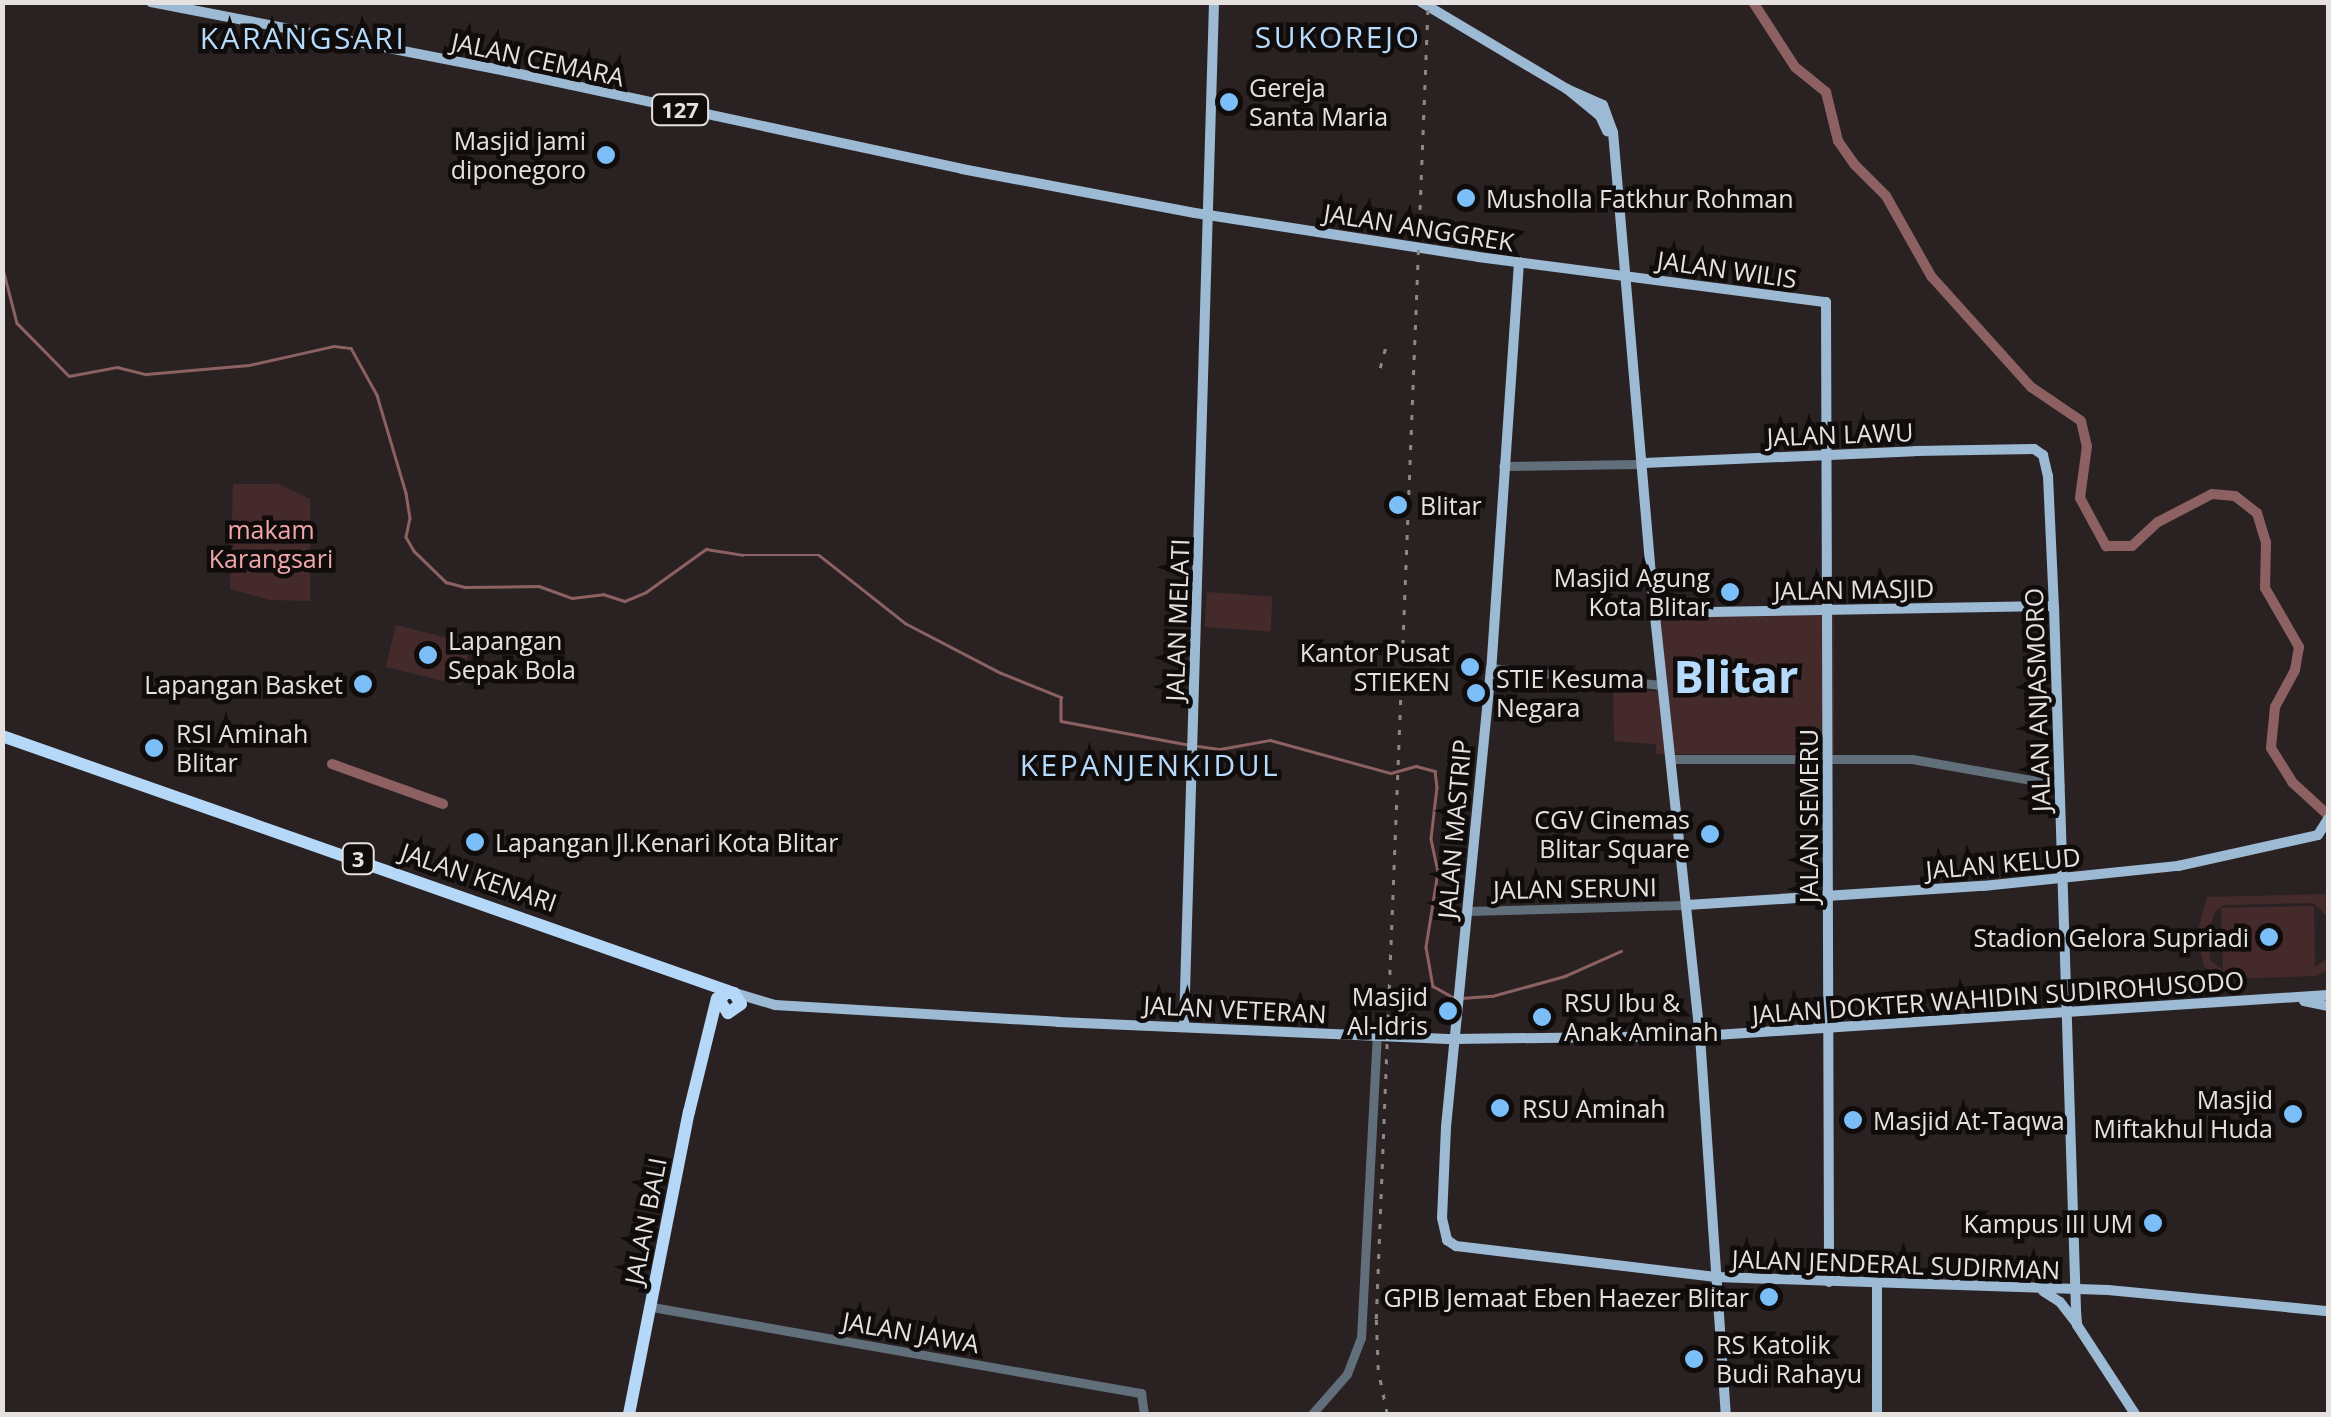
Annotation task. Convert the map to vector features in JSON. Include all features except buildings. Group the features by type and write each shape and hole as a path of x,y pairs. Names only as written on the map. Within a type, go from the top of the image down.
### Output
{"highway":[{"name":"JALAN KENARI","path":"2,736 712,985"},
{"name":"3","path":"712,985 734,992"},
{"path":"712,985 720,1004 732,1013"},
{"path":"706,1035 741,1004 734,992 722,995 720,1004"},
{"name":"JALAN BALI","path":"629,1414 706,1035 720,1004"}],"main road":[{"name":"JALAN CEMARA","path":"152,2 497,70 962,170 1210,214"},
{"name":"JALAN MELATI","path":"1184,1026 1214,2"},
{"path":"1421,2 1566,89 1600,116 1614,154 1622,277 1697,1036 1725,1412"},
{"name":"JALAN ANGGREK","path":"1210,214 1622,277"},
{"name":"JALAN MASTRIP","path":"1446,1126 1491,668 1519,262"},
{"name":"JALAN WILIS","path":"1622,277 1826,302"},
{"name":"JALAN SEMERU","path":"1826,302 1830,454 1830,1282"},
{"name":"JALAN LAWU","path":"1641,464 1830,454 2039,450"},
{"name":"JALAN ANJASMORO","path":"2039,450 2048,476 2054,606 2078,1325"},
{"name":"JALAN MASJID","path":"1654,613 2054,606"},
{"path":"2322,828 2328,843"},
{"name":"JALAN KELUD","path":"1685,905 2063,879 2178,866 2322,828"},
{"name":"JALAN VETERAN","path":"734,992 775,1006"},
{"name":"JALAN DOKTER WAHIDIN SUDIROHUSODO","path":"1697,1036 2298,1000 2328,995"},
{"name":"JALAN DOKTER WAHIDIN SUDIROHUSODO","path":"2298,1000 2328,1006"},
{"name":"JALAN VETERAN","path":"732,1013 775,1006 1454,1039 1697,1036"},
{"name":"JALAN JENDERAL SUDIRMAN","path":"1446,1126 1442,1218 1444,1235 1451,1243 1716,1277 2075,1290 2328,1311"},
{"path":"1877,1284 1877,1411"},
{"path":"2038,1288 2060,1302 2078,1325 2135,1414"}],"street":[{"path":"1502,466 1641,464"},
{"path":"1491,668 1661,685"},
{"path":"1670,759 1934,762 2060,784"},
{"name":"JALAN SERUNI","path":"1468,911 1685,905"},
{"path":"1312,1414 1347,1374 1356,1355 1365,1294 1377,1036"},
{"name":"JALAN JAWA","path":"652,1307 1141,1393 1144,1414"}],"green space":[{"name":"makam Karangsari","path":"233,484 279,484 310,499 310,601 270,600 230,589"},
{"path":"1207,592 1273,597 1270,632 1205,627"},
{"path":"1656,608 1834,608 1834,754 1656,754"},
{"name":"Lapangan Sepak Bola","path":"396,625 471,644 460,685 386,667"},
{"path":"1613,684 1656,692 1665,745 1614,741"},
{"path":"2328,894 2328,917 2313,903 2223,905 2215,912 2207,934 2211,961 2223,970 2221,908 2314,906 2315,967 2328,958 2328,970 2316,976 2225,979 2204,967 2197,934 2207,897"}],"waterway":[{"path":"1753,2 1795,67 1826,92 1838,141 1854,164 1886,196 1931,276 2031,387 2081,421 2087,446 2080,498 2106,546 2132,546 2158,522 2212,494 2235,496 2257,513 2266,542 2265,588 2299,647 2295,670 2275,707 2271,748 2292,782 2328,815"},
{"path":"2,265 17,323 69,376 117,367 146,374 249,365 334,346 351,348 377,395 406,493 410,518 406,537 414,551 446,582 465,587 539,586 572,598 603,594 625,601 646,592 706,549 743,555 819,555 905,623 1001,673 1061,697 1061,721 1190,745"},
{"path":"1198,746 1220,749 1270,740 1391,773 1416,766 1435,771 1431,839 1438,872 1426,947 1433,986 1453,997"},
{"path":"332,764 443,804"},
{"path":"1461,998 1492,996 1565,976 1621,951"}],"railway":[{"path":"1387,1414 1378,1370 1376,1319 1428,2"},
{"path":"1380,368 1387,342"}],"place":[{"name":"Gereja Santa Maria","path":"1229,102"},
{"name":"Masjid jami diponegoro","path":"606,155"},
{"name":"Musholla Fatkhur Rohman","path":"1466,198"},
{"name":"Blitar","path":"1398,505"},
{"name":"Masjid Agung Kota Blitar","path":"1730,592"},
{"name":"Lapangan Sepak Bola","path":"428,655"},
{"name":"Kantor Pusat STIEKEN","path":"1470,667"},
{"name":"Lapangan Basket","path":"363,684"},
{"name":"STIE Kesuma Negara","path":"1476,693"},
{"name":"RSI Aminah Blitar","path":"154,748"},
{"name":"CGV Cinemas Blitar Square","path":"1710,834"},
{"name":"Lapangan Jl.Kenari Kota Blitar","path":"475,842"},
{"name":"Stadion Gelora Supriadi","path":"2269,937"},
{"name":"Masjid Al-Idris","path":"1448,1011"},
{"name":"RSU Ibu & Anak Aminah","path":"1542,1017"},
{"name":"RSU Aminah","path":"1500,1108"},
{"name":"Masjid Miftakhul Huda","path":"2293,1114"},
{"name":"Masjid At-Taqwa","path":"1853,1120"},
{"name":"Kampus III UM","path":"2153,1223"},
{"name":"GPIB Jemaat Eben Haezer Blitar","path":"1769,1297"},
{"name":"RS Katolik Budi Rahayu","path":"1694,1359"}],"district":[{"name":"SUKOREJO","path":"1338,37"},
{"name":"KARANGSARI","path":"303,38"},
{"name":"Blitar","path":"1736,676"},
{"name":"KEPANJENKIDUL","path":"1150,765"}]}
